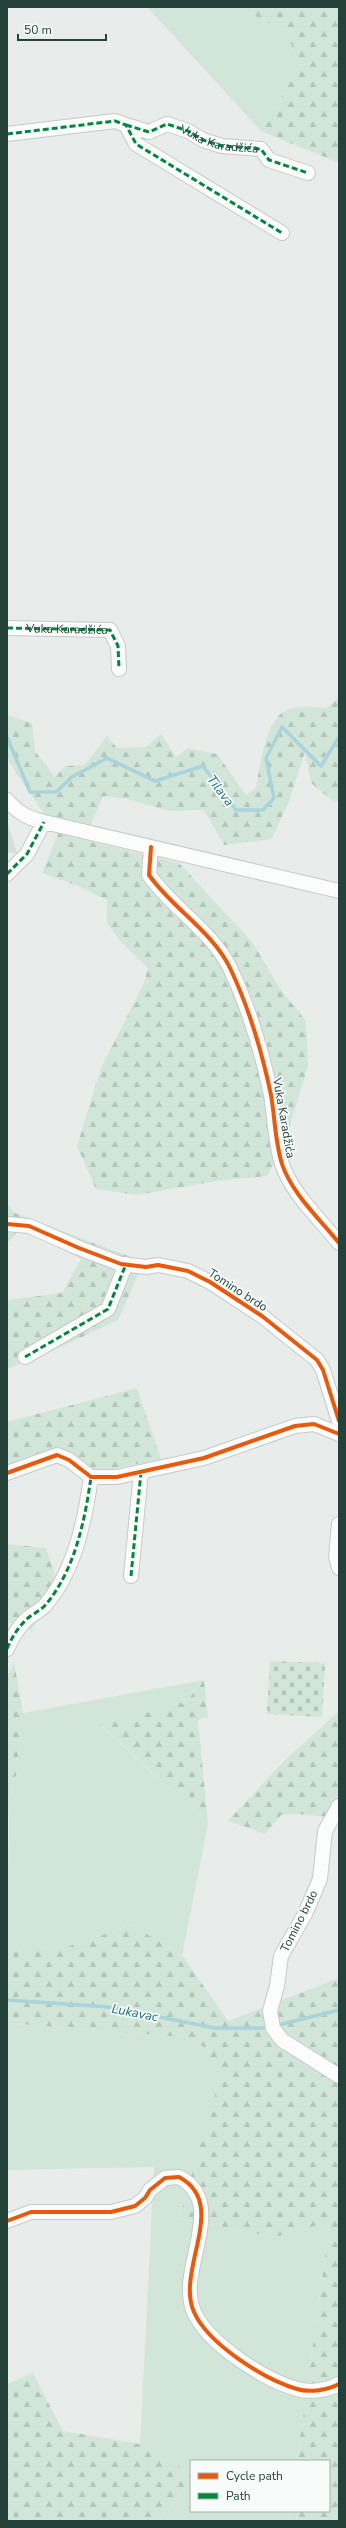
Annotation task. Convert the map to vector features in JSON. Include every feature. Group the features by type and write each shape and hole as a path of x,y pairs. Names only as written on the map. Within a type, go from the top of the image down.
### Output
{"street":[{"name":"Vuka Karadžića","path":"7,134 115,121 149,132 168,124 188,130 203,140 222,146 260,149 269,160 308,173"},
{"path":"126,125 136,144 282,233"},
{"name":"Vuka Karadžića","path":"7,628 110,630 118,646 119,669"},
{"path":"7,800 14,809 25,817 339,891"},
{"path":"7,874 27,854 44,822"},
{"name":"Vuka Karadžića","path":"151,847 149,874 160,891 220,951 230,968 258,1043 271,1096 282,1165 298,1192 339,1243"},
{"name":"Tomino brdo","path":"7,1224 29,1226 79,1248 126,1264 146,1267 158,1265 188,1271 210,1282 262,1316 317,1360 323,1370 339,1421"},
{"path":"25,1357 108,1309 126,1264"},
{"path":"7,1473 57,1455 69,1460 91,1477 107,1478 204,1458 295,1426 314,1424 339,1434"},
{"path":"131,1576 142,1472"},
{"path":"7,1649 14,1634 27,1619 46,1605 59,1588 79,1537 91,1477"},
{"path":"339,1524 336,1557 339,1568"},
{"name":"Tomino brdo","path":"339,1806 325,1831 320,1879 305,1914 281,1956 277,1986 270,2011 273,2028 282,2040 339,2076"},
{"path":"7,2221 31,2212 111,2212 135,2206 145,2198 150,2190 165,2178 179,2177 196,2189 202,2213 199,2241 194,2253 190,2282 194,2312 214,2339 262,2376 299,2390 330,2389 339,2384"}],"shaded area":[{"path":"7,821 17,853 7,853"}],"green space":[{"path":"147,7 238,7 287,32 299,67 261,131"},
{"path":"238,7 339,7 339,163 261,131 299,67 287,32"},
{"path":"339,697 339,800 334,802 311,783 305,752 289,801 272,839 224,845 204,810 169,811 127,799 103,796 84,840 179,863 252,942 281,990 306,1021 308,1066 284,1144 267,1176 216,1181 137,1195 96,1189 77,1146 101,1068 144,983 148,968 122,943 107,923 107,900 78,886 42,873 58,834 7,759 7,715 32,723 35,751 55,777 65,766 85,765 107,736 117,748 146,747 161,734 176,757 188,748 217,754 246,795 256,788 265,744 273,723 280,715 287,710 297,707 327,708"},
{"path":"7,1204 15,1213 144,1262 118,1320 50,1352 7,1369 7,1300 62,1293 81,1259 20,1228 7,1244"},
{"path":"137,1388 161,1459 93,1473 73,1453 7,1479 7,1422"},
{"path":"7,1544 46,1548 57,1580 31,1631 7,1621"},
{"path":"270,1661 325,1663 322,1717 267,1714"},
{"path":"14,1662 23,1713 16,1775 9,1801 7,1859 7,1678"},
{"path":"204,1680 187,1701 102,1727 208,1824 182,1955 130,1925 67,1947 7,1949 9,1801 16,1775 23,1713"},
{"path":"204,1680 208,1717 198,1720 208,1824 102,1726 187,1701"},
{"path":"339,1711 339,1799 328,1817 298,1814 281,1815 265,1834 228,1821 284,1761"},
{"path":"131,1925 182,1955 228,2021 339,1978 339,2521 288,2521 290,2512 330,2512 330,2460 297,2460 330,2222 274,2237 179,2218 222,2071 196,2038 18,2024 7,2027 7,1949 67,1947"},
{"path":"18,2024 197,2038 223,2072 179,2218 274,2237 330,2221 297,2460 190,2460 190,2472 140,2444 154,2167 7,2170 7,2027"},
{"path":"33,2373 63,2431 140,2444 190,2472 190,2482 159,2521 7,2521 7,2384"},
{"path":"190,2482 190,2512 290,2512 288,2521 159,2521"}],"waterway":[{"name":"Tilava","path":"7,737 30,792 56,792 72,777 107,758 155,781 203,766 236,810 263,810 274,798 266,758 282,727 321,766 339,737"},
{"name":"Lukavac","path":"7,2000 109,2007 215,2028 263,2028"},
{"name":"Lukavac","path":"282,2024 339,2010"}],"marked path":[{"path":"7,134 115,121 126,125 136,144 282,233"},
{"path":"126,125 149,132 167,124 188,131 203,140 222,146 261,149 269,160 308,173"},
{"path":"7,628 110,630 118,646 119,669"},
{"path":"7,874 27,854 44,822"},
{"path":"25,1357 108,1309 126,1264"},
{"path":"131,1576 141,1472"},
{"path":"7,1649 13,1636 24,1621 45,1605 57,1590 65,1575 72,1560 82,1527 91,1477"}],"cycle path":[{"path":"151,847 149,875 158,887 213,942 230,968 249,1014 263,1063 271,1095 276,1139 282,1164 292,1186 299,1196 339,1243"},
{"path":"7,1224 29,1226 79,1248 121,1264 146,1267 158,1265 188,1271 210,1282 262,1316 317,1360 323,1370 339,1421"},
{"path":"7,1473 57,1455 69,1460 91,1477 117,1477 204,1458 295,1426 314,1424 339,1434"},
{"path":"7,2221 31,2212 111,2212 135,2206 145,2198 150,2190 165,2178 179,2177 194,2189 200,2204 201,2221 191,2277 190,2295 194,2312 201,2324 224,2348 269,2378 297,2389 313,2391 339,2384"}]}
